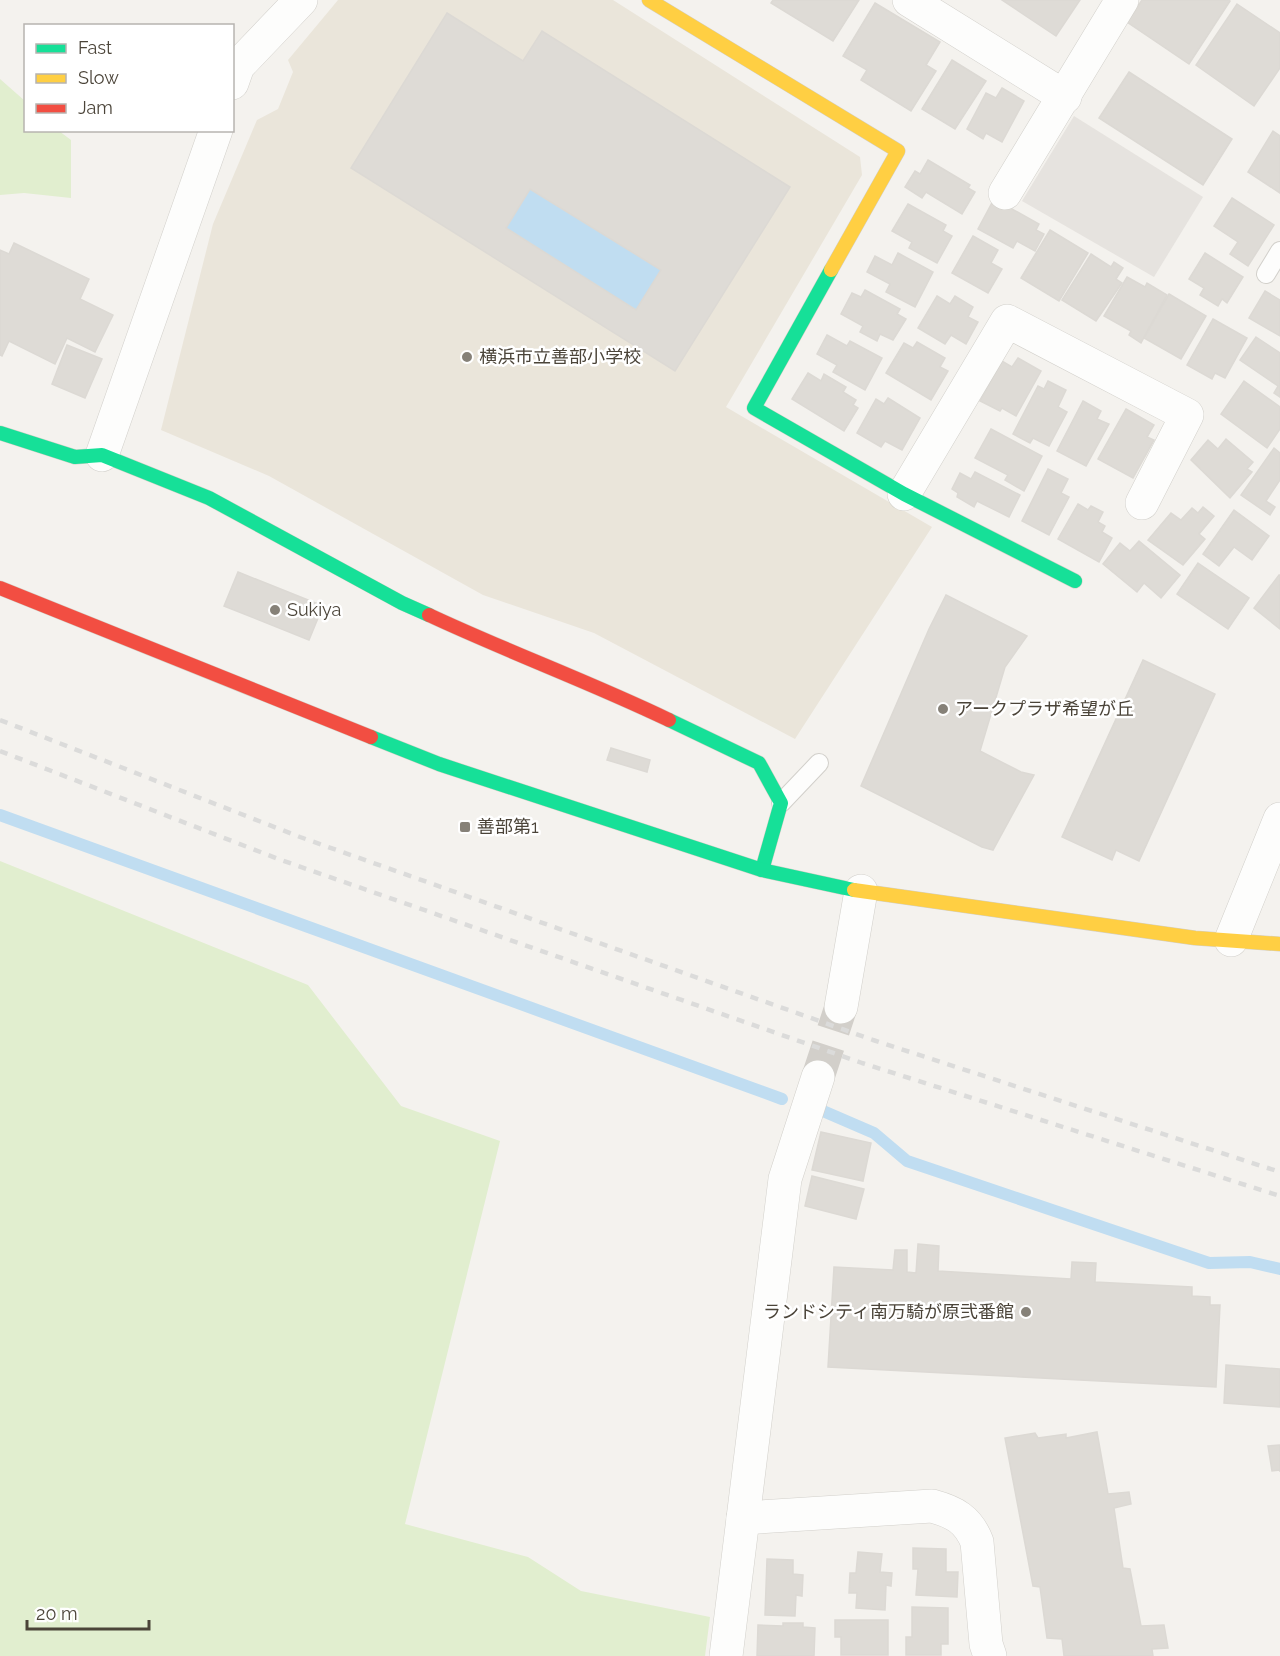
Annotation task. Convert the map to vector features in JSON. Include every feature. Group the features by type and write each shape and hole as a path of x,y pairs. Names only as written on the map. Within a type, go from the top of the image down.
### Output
{"street":[{"path":"649,0 898,151 754,408 904,494 1075,581"},
{"path":"909,0 1065,97"},
{"path":"1005,193 1122,0"},
{"path":"234,77 238,66 298,1"},
{"path":"102,455 215,132"},
{"path":"904,494 1007,321 1187,415 1142,504"},
{"path":"0,433 75,457 102,455 209,498 402,603 484,641 627,700 759,763 781,803 762,870"},
{"path":"0,588 439,764 762,870 861,891 1195,938 1280,944"},
{"path":"1231,940 1280,819"},
{"path":"842,1007 861,891"},
{"path":"726,1656 785,1179 818,1077"},
{"path":"743,1518 932,1506 952,1512 972,1529 977,1542 986,1644 990,1656"}],"lane":[{"path":"1266,274 1280,251"},
{"path":"781,803 819,763"}],"shaded area":[{"name":"横浜市立善部小学校","path":"338,0 613,0 860,157 862,175 726,407 932,527 795,739 594,633 483,595 269,476 161,430 213,224 257,120 278,109 293,72 288,60"},
{"path":"1074,116 1203,197 1154,277 1022,201"}],"green space":[{"path":"0,79 24,100 24,132 60,132 71,140 71,198 24,193 0,195"},
{"path":"0,861 308,985 401,1106 500,1141 405,1524 528,1557 581,1591 710,1617 705,1656 0,1656"}],"water":[{"path":"530,189 661,270 636,310 506,228"}],"building":[{"path":"773,0 859,0 833,41 771,3"},
{"path":"1002,0 1080,0 1056,36"},
{"path":"1142,0 1230,1 1189,64 1127,22"},
{"path":"875,3 940,42 926,65 936,71 911,111 861,80 867,70 843,56"},
{"path":"1237,4 1280,33 1280,68 1254,106 1196,65"},
{"path":"447,13 523,61 542,31 790,187 675,371 351,168","holes":["530,189 661,270 636,310 506,228"]},
{"path":"952,60 986,81 955,129 922,109"},
{"path":"1129,72 1232,139 1203,185 1099,118"},
{"path":"1002,88 1024,101 1002,142 986,133 983,139 967,129 986,93 996,98"},
{"path":"1273,131 1280,136 1280,193 1248,172"},
{"path":"928,160 970,185 968,188 975,192 962,214 926,192 922,198 905,187 915,171 920,174"},
{"path":"1232,198 1274,225 1248,266 1230,254 1238,242 1214,226"},
{"path":"994,199 1039,224 1036,230 1044,234 1035,251 1017,241 1013,248 978,229"},
{"path":"908,204 946,225 943,231 952,236 937,263 909,248 912,242 892,231"},
{"path":"1050,230 1088,253 1059,301 1021,278"},
{"path":"973,236 998,250 991,263 1002,269 988,293 952,273"},
{"path":"14,243 89,279 80,299 113,315 95,352 67,338 55,364 9,341 2,356 0,355 0,250 9,254"},
{"path":"898,253 933,272 915,307 886,292 890,284 867,272 875,256 892,265"},
{"path":"1205,253 1243,277 1227,303 1222,299 1218,306 1200,295 1204,288 1189,279"},
{"path":"1091,254 1111,267 1114,262 1123,268 1116,279 1122,283 1096,321 1062,300"},
{"path":"1127,277 1145,287 1147,283 1167,295 1141,343 1129,335 1131,331 1104,316"},
{"path":"865,290 900,309 897,314 906,319 893,340 880,334 877,341 860,332 863,326 841,314 852,293 861,297"},
{"path":"1265,291 1280,300 1280,336 1249,318"},
{"path":"1169,294 1206,316 1181,359 1144,338"},
{"path":"937,296 950,304 955,296 973,307 968,317 978,322 966,344 951,335 945,344 918,328"},
{"path":"1213,319 1247,338 1225,378 1215,373 1212,379 1187,365"},
{"path":"827,335 847,346 850,341 882,358 865,390 833,372 837,365 817,354"},
{"path":"1256,337 1280,353 1280,397 1274,393 1278,386 1240,360"},
{"path":"917,342 945,358 940,367 948,371 931,400 886,373 904,343 913,348"},
{"path":"67,345 102,359 85,398 52,384"},
{"path":"1018,358 1041,371 1016,416 1002,408 1000,411 980,401 1002,361 1012,367"},
{"path":"808,373 821,381 824,374 846,387 843,392 856,400 853,405 858,408 844,431 792,399"},
{"path":"1048,381 1066,390 1058,407 1067,412 1049,446 1033,438 1030,443 1013,434 1038,386 1044,389"},
{"path":"1244,381 1280,407 1280,429 1267,448 1221,414"},
{"path":"888,398 920,418 902,450 885,441 881,447 857,433 876,399 884,404"},
{"path":"1083,401 1101,411 1097,419 1109,424 1086,466 1057,451"},
{"path":"1126,409 1154,425 1147,437 1154,440 1133,478 1098,459"},
{"path":"991,429 1042,456 1024,491 1005,480 1008,475 975,458"},
{"path":"1226,439 1253,462 1247,469 1252,472 1230,498 1191,460 1208,440 1218,449"},
{"path":"1274,448 1280,453 1280,480 1266,501 1275,507 1270,515 1241,495"},
{"path":"1048,469 1068,479 1061,493 1069,497 1049,535 1022,521"},
{"path":"975,472 1020,495 1009,517 977,501 974,507 957,497 958,493 952,489 960,473 971,479"},
{"path":"1078,504 1088,510 1091,506 1103,512 1098,522 1105,526 1102,532 1112,538 1099,562 1058,539"},
{"path":"1203,507 1214,516 1199,534 1205,539 1183,565 1148,540 1171,513 1181,520 1192,508 1198,513"},
{"path":"1234,510 1269,536 1252,560 1234,547 1219,566 1203,554"},
{"path":"1139,541 1180,575 1161,598 1144,583 1137,592 1103,564 1120,543 1130,551"},
{"path":"1198,563 1249,598 1228,629 1177,594"},
{"path":"238,572 323,606 309,640 224,606"},
{"path":"1280,575 1280,629 1254,608"},
{"name":"アークプラザ希望が丘","path":"946,595 1027,636 1005,667 980,751 1021,772 1034,775 993,850 982,847 861,786"},
{"path":"1143,660 1215,694 1139,861 1116,850 1112,860 1062,837"},
{"path":"611,748 650,760 647,772 607,760"},
{"path":"821,1132 871,1143 863,1181 812,1170"},
{"path":"812,1176 864,1189 856,1219 805,1206"},
{"name":"ランドシティ南万騎が原弐番館","path":"918,1244 939,1246 938,1271 1071,1279 1072,1262 1096,1263 1095,1282 1192,1287 1192,1296 1210,1297 1210,1305 1220,1305 1216,1387 828,1367 834,1267 893,1270 895,1250 907,1250 907,1272 916,1273"},
{"path":"1226,1365 1280,1369 1280,1407 1224,1403"},
{"path":"1097,1432 1108,1494 1129,1492 1131,1504 1114,1508 1123,1568 1130,1569 1141,1626 1164,1625 1168,1648 1152,1649 1153,1656 1064,1656 1062,1639 1047,1638 1040,1587 1033,1586 1005,1438 1035,1433 1038,1438 1066,1434 1066,1438"},
{"path":"1280,1445 1280,1470 1272,1471 1268,1446"},
{"path":"913,1548 946,1549 946,1572 958,1572 957,1597 916,1595 918,1569 913,1569"},
{"path":"858,1552 882,1554 880,1572 892,1573 891,1586 886,1585 885,1610 856,1608 857,1593 849,1593 850,1573 856,1573"},
{"path":"767,1559 793,1560 793,1574 803,1575 802,1596 796,1595 795,1616 765,1615"},
{"path":"912,1607 948,1608 948,1644 941,1644 941,1655 906,1655 906,1637 912,1637"},
{"path":"835,1620 888,1620 888,1655 841,1655 841,1637 835,1637"},
{"path":"783,1623 803,1623 803,1627 815,1628 814,1656 757,1656 758,1625 783,1626"}],"waterway":[{"path":"0,815 782,1099"},
{"path":"823,1111 874,1133 907,1161 1209,1263 1250,1262 1280,1269"}],"tunnel":[{"path":"818,1077 841,1007"}],"railway":[{"path":"0,720 300,837 873,1040 1280,1172"},
{"path":"0,751 281,860 862,1063 1280,1196"}],"traffic: fast":[{"path":"831,270 754,408 904,494 1075,581"},
{"path":"0,433 75,457 102,455 209,498 402,603 429,615"},
{"path":"669,720 759,763 781,803 762,870"},
{"path":"371,737 439,764 762,870 854,890"}],"traffic: slow":[{"path":"649,0 898,151 831,270"},
{"path":"854,890 1195,938 1280,944"}],"traffic: jam":[{"path":"0,588 371,737"},
{"path":"429,615 669,720"}],"place":[{"name":"横浜市立善部小学校","path":"467,357"},
{"name":"Sukiya","path":"275,610"},
{"name":"アークプラザ希望が丘","path":"943,709"},
{"name":"善部第1","path":"465,827"},
{"name":"ランドシティ南万騎が原弐番館","path":"1026,1312"}]}
